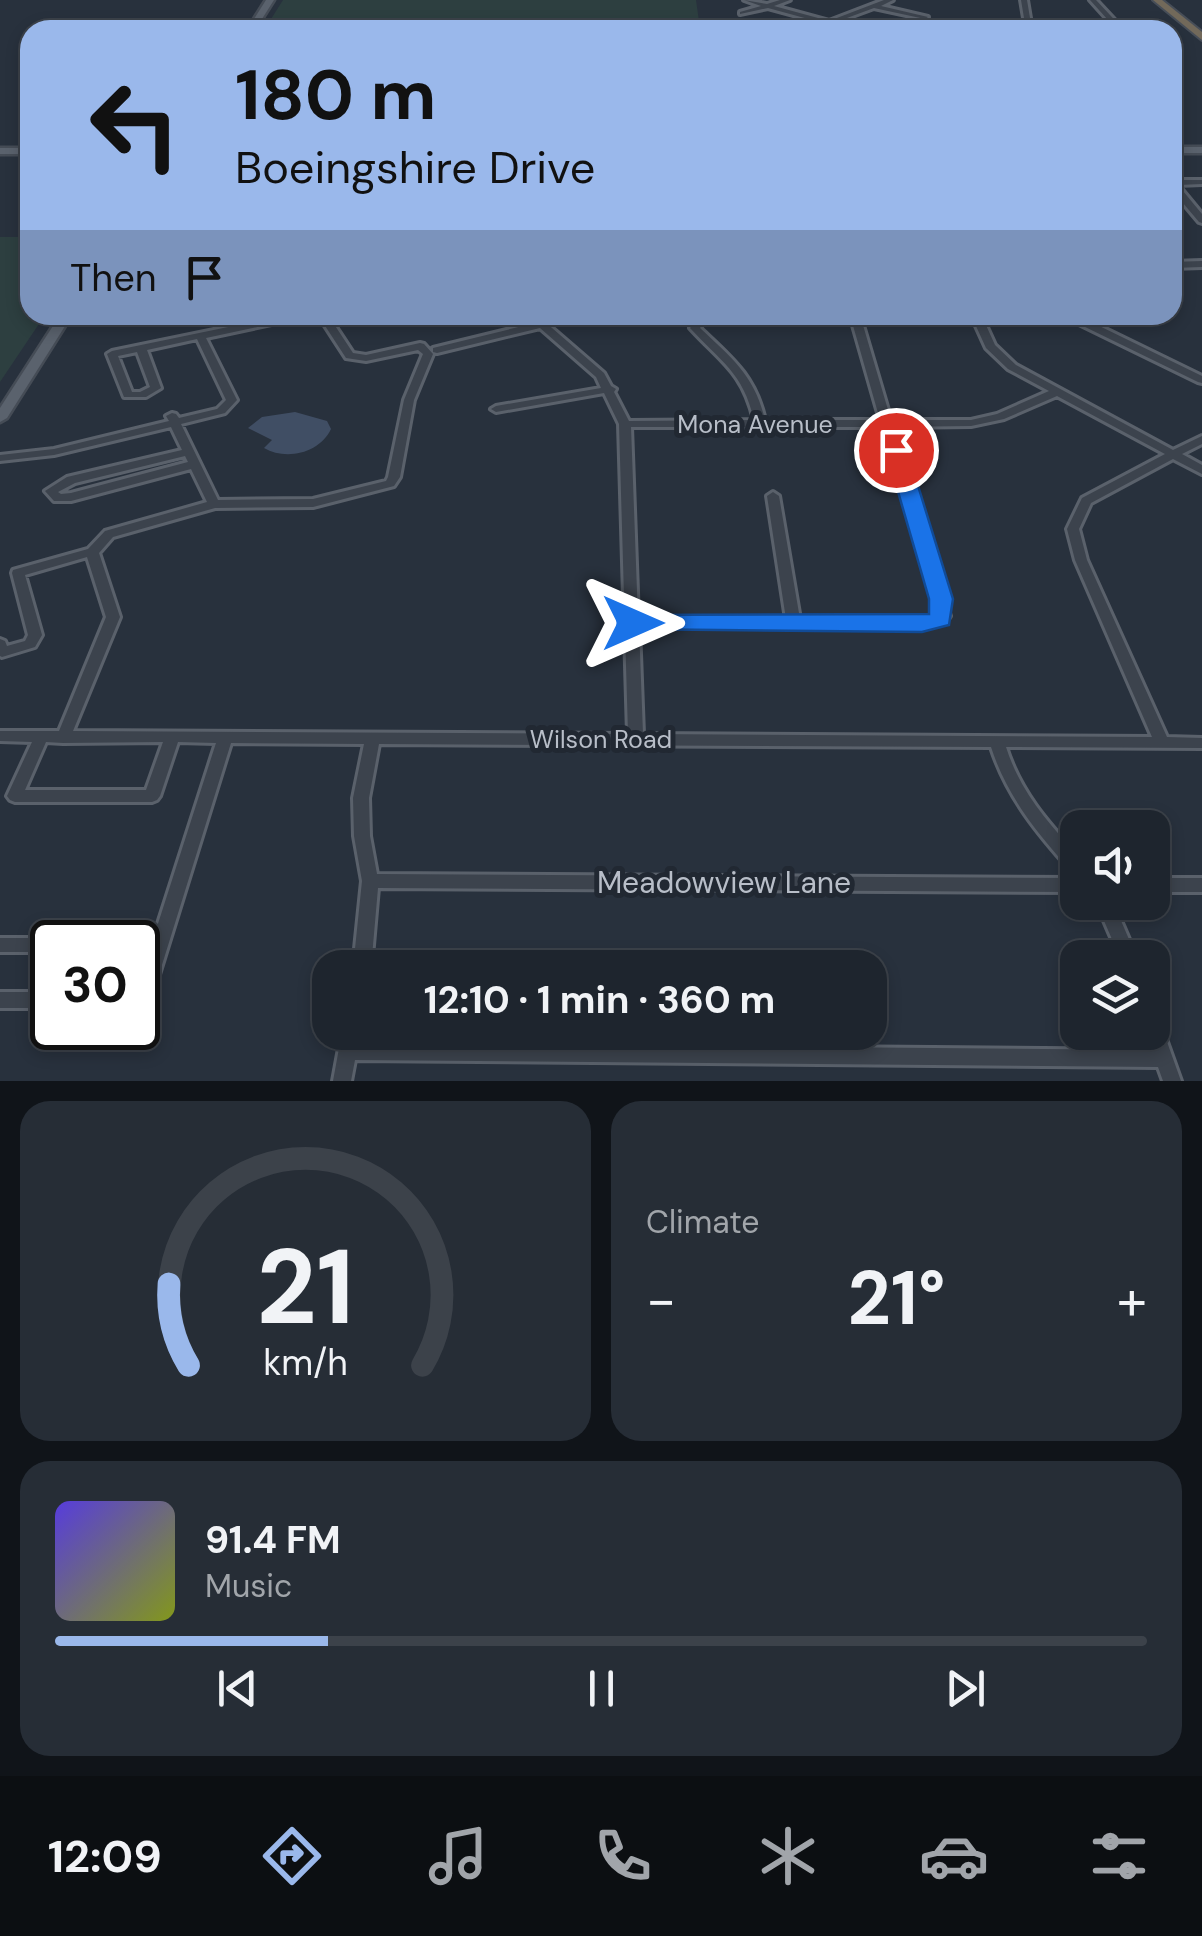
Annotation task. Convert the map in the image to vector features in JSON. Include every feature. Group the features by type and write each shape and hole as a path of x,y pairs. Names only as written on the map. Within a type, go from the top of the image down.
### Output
{"highway":[{"path":"1157,0 1181,20"},
{"path":"1175,0 1202,22"},
{"path":"1182,21 1202,37"}],"main road":[{"path":"0,418 60,325"}],"street":[{"path":"747,0 818,20"},
{"path":"742,13 787,0"},
{"path":"837,20 890,0"},
{"path":"1093,0 1112,20"},
{"path":"874,6 926,17"},
{"path":"1182,196 1202,220"},
{"path":"140,348 156,388 142,395 128,395 112,354 140,348 200,336 228,325"},
{"path":"0,578 92,552 109,534 214,504 312,503 390,483 409,400 428,354 420,346 366,358 350,356 330,325"},
{"path":"437,350 520,325"},
{"path":"542,325 594,368 611,389 626,424 636,740"},
{"path":"697,325 695,328 743,372 753,389 760,424"},
{"path":"633,623 928,624 943,616 858,325"},
{"path":"982,325 1002,358 1202,470"},
{"path":"1092,325 1202,380"},
{"path":"0,458 54,452 132,433 232,400 200,336"},
{"path":"496,410 611,389"},
{"name":"Mona Avenue","path":"626,424 991,420 1058,392"},
{"path":"173,420 214,504"},
{"path":"0,450 34,449 173,420"},
{"path":"1162,743 1081,560 1072,529 1086,500 1202,438"},
{"path":"190,459 71,497 58,498 51,491 71,480 190,459"},
{"path":"773,496 794,624"},
{"path":"63,738 113,617 92,552"},
{"path":"0,644 2,652 30,644 35,635 18,573"},
{"name":"Wilson Road","path":"0,736 1202,744"},
{"path":"40,737 15,796 152,796 172,739"},
{"path":"364,950 370,881 360,818 372,738"},
{"path":"160,936 225,739"},
{"path":"997,742 1017,796 1060,846"},
{"name":"Meadowview Lane","path":"370,881 1060,885"},
{"path":"1170,885 1202,885"},
{"path":"0,944 30,945"},
{"path":"0,1000 30,1000"},
{"path":"342,1081 348,1050"},
{"path":"733,1050 1164,1059"},
{"path":"1161,1050 1172,1081"}],"shaded area":[{"path":"283,0 696,0 699,20 270,20"},
{"path":"0,237 20,237 20,325 38,325 0,382"}],"water":[{"path":"295,412 327,421 331,429 311,449 292,454 273,452 264,448 272,440 248,428 262,417"}],"route":[{"path":"633,623 922,624 940,619 944,612 941,599 896,450"}]}
